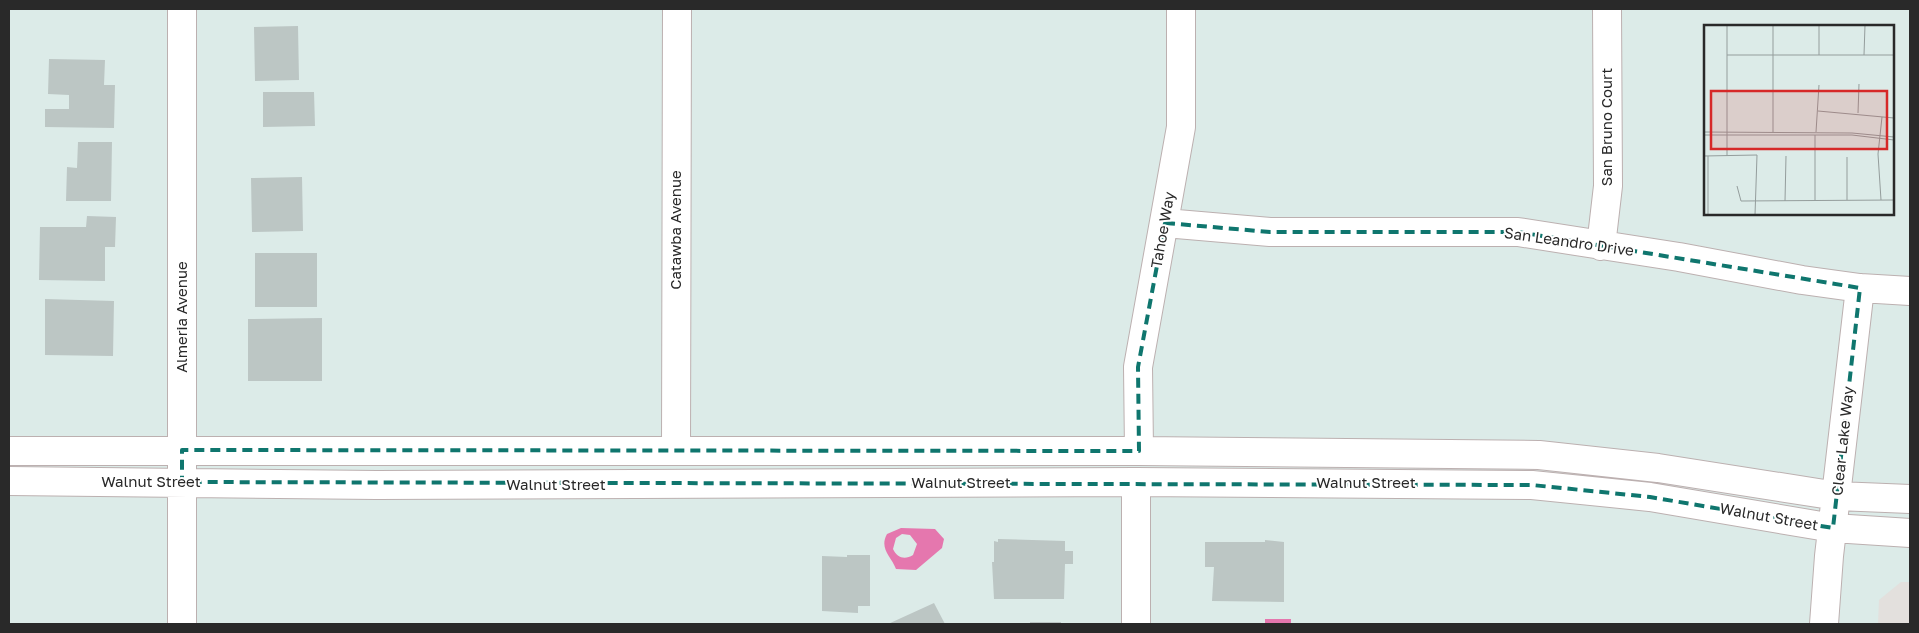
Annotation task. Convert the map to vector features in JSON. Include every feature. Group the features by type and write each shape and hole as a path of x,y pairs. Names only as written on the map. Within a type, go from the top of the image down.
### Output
{"street":[{"name":"Almeria Avenue","path":"182,9 182,624"},
{"name":"Catawba Avenue","path":"676,451 677,9"},
{"name":"Tahoe Way","path":"1139,451 1138,367 1181,127 1181,9"},
{"name":"San Bruno Court","path":"1600,246 1608,186 1607,9"},
{"name":"San Leandro Drive","path":"1165,223 1270,232 1518,232 1860,288 1910,291"},
{"name":"Clear Lake Way","path":"1824,624 1860,288"},
{"name":"Walnut Street","path":"9,451 1139,451 1539,455 1633,464 1837,496 1910,499"},
{"name":"Walnut Street","path":"9,481 377,485 1136,482 1532,484 1650,497 1833,528 1910,533"},
{"path":"1136,482 1136,624"}],"highlighted area":[{"path":"1165,223 1270,232 1518,232 1860,288 1833,528 1650,497 1532,485 182,482 182,450 1139,451 1138,367"}],"shaded area":[{"path":"901,528 935,529 944,539 942,548 916,570 896,569 885,548 884,544 887,534","holes":["902,534 910,535 917,544 913,555 907,557 899,556 893,549 896,538"]},
{"path":"1901,582 1910,582 1910,624 1878,624 1879,600"},
{"path":"1265,619 1291,619 1291,624 1265,624"}],"building":[{"path":"298,26 299,80 255,81 254,27"},
{"path":"49,59 105,60 104,85 115,85 114,128 45,127 45,109 69,109 69,95 48,94"},
{"path":"263,92 314,92 315,126 263,127"},
{"path":"78,142 112,142 111,201 66,201 67,167 77,168"},
{"path":"302,177 303,231 252,232 251,178"},
{"path":"87,216 116,217 115,247 105,247 105,281 39,280 40,227 86,227"},
{"path":"255,253 317,253 317,307 255,307"},
{"path":"45,299 114,301 113,356 45,355"},
{"path":"322,318 322,381 248,381 248,319"},
{"path":"998,539 1065,541 1065,551 1073,551 1073,564 1065,564 1064,599 994,599 992,562 994,562 994,541 998,542"},
{"path":"1265,540 1284,542 1284,602 1212,601 1214,567 1205,567 1205,542 1265,542"},
{"path":"847,555 870,555 870,606 858,606 858,613 822,611 822,556 847,557"},
{"path":"934,603 945,624 888,624"},
{"path":"1030,622 1061,622 1061,624 1030,624"}]}
